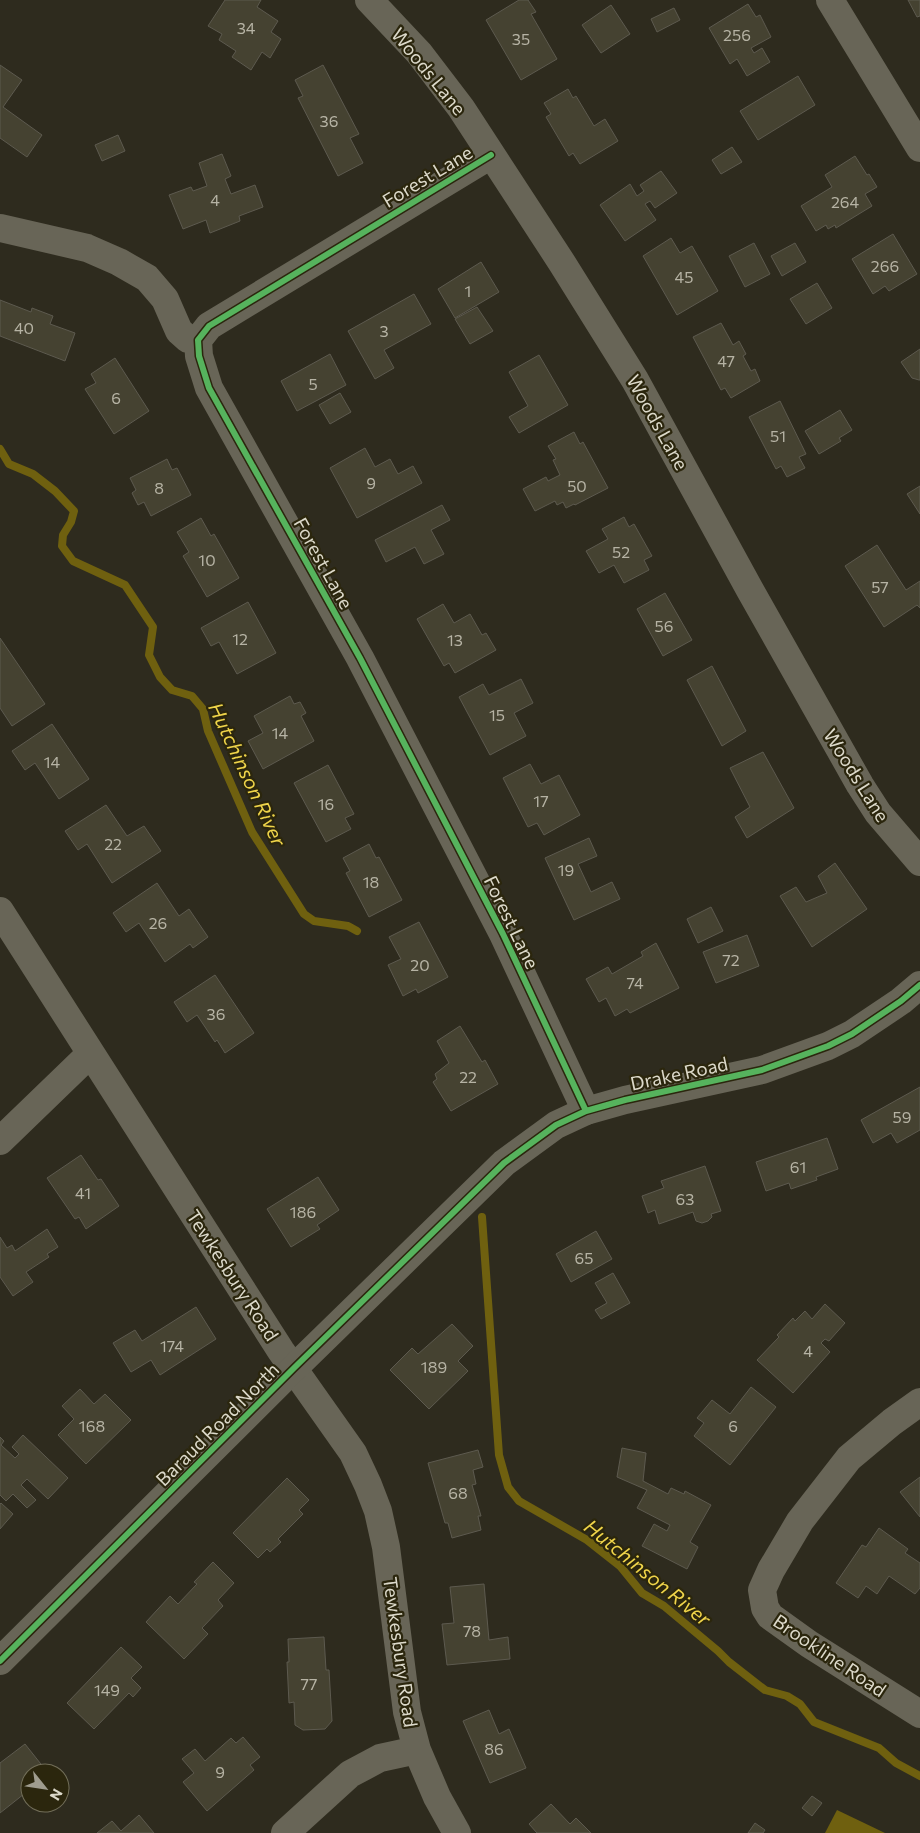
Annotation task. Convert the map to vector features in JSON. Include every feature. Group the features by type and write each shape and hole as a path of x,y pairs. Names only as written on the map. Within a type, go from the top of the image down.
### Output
{"street":[{"name":"Woods Lane","path":"369,0 419,53 461,108 635,380 860,785 878,813 920,862"},
{"path":"830,0 920,148"},
{"name":"Forest Lane","path":"491,155 209,326 198,340 199,356 209,388 369,675 502,934 586,1111"},
{"path":"0,228 87,248 133,270 147,278 166,298 179,330 188,338 198,340"},
{"name":"Tewkesbury Road","path":"0,912 294,1368 353,1454 378,1511 386,1547 407,1712 417,1750 436,1796 457,1833"},
{"name":"Drake Road","path":"455,1208 504,1163 556,1125 586,1111 625,1100 762,1070 828,1046 852,1034 902,1001 920,985"},
{"path":"0,1141 90,1054"},
{"name":"Baraud Road North","path":"0,1662 455,1208"},
{"name":"Brookline Road","path":"920,1402 892,1422 849,1458 800,1520 762,1590 765,1608 770,1616 809,1644 920,1714"},
{"path":"285,1833 350,1774 380,1758 417,1750"}],"shaded area":[{"path":"837,1810 885,1833 825,1833"}],"building":[{"path":"225,0 261,0 257,7 278,21 271,32 281,39 270,58 262,52 251,70 232,57 236,51 219,40 222,34 208,26"},
{"path":"519,0 528,0 536,12 531,14 557,59 521,80 486,20"},
{"path":"908,0 920,0 920,16 917,17"},
{"path":"748,4 756,17 760,15 771,37 751,48 754,53 762,48 770,62 747,76 737,59 730,64 709,28"},
{"path":"611,5 630,34 601,53 582,25"},
{"path":"674,8 680,20 657,32 651,19"},
{"path":"0,65 22,80 3,107 42,135 27,157 0,138"},
{"path":"323,65 359,134 350,138 363,163 338,176 298,98 303,96 295,80"},
{"path":"798,76 815,105 758,140 740,111"},
{"path":"568,89 573,98 576,96 594,126 605,119 618,141 580,164 573,153 569,156 546,117 551,114 544,103"},
{"path":"118,135 125,151 102,161 95,145"},
{"path":"732,147 742,162 721,174 712,160"},
{"path":"222,154 231,176 225,179 231,194 255,185 263,207 239,216 240,221 210,233 206,220 183,229 169,195 191,187 193,191 207,186 199,163"},
{"path":"855,156 877,187 865,194 872,206 836,228 835,225 828,229 826,225 816,231 801,206 832,187 825,175"},
{"path":"661,171 677,193 655,208 650,201 645,204 656,220 625,241 600,205 630,184 637,196 644,191 640,185"},
{"path":"893,234 917,274 889,291 885,286 873,294 852,259"},
{"path":"671,238 680,253 692,246 718,291 677,315 643,256"},
{"path":"754,243 770,274 745,287 729,256"},
{"path":"795,243 806,262 782,276 771,256"},
{"path":"481,262 499,292 455,318 438,289"},
{"path":"817,283 832,308 806,324 790,299"},
{"path":"414,294 431,324 384,350 394,368 375,379 348,331"},
{"path":"0,300 31,312 32,308 53,316 50,324 75,333 65,361 0,336"},
{"path":"477,307 493,331 470,344 455,319"},
{"path":"721,323 733,345 739,341 746,354 743,356 751,371 755,369 760,381 731,398 725,388 721,390 693,337"},
{"path":"920,349 919,380 912,378 901,362"},
{"path":"330,354 346,385 297,411 281,381"},
{"path":"539,355 568,405 519,433 509,417 528,406 509,372"},
{"path":"115,358 149,411 114,434 85,389 96,383 91,374"},
{"path":"340,393 351,412 330,424 319,405"},
{"path":"780,401 806,454 799,457 805,468 787,477 781,466 776,469 749,417"},
{"path":"840,410 852,430 839,438 841,441 819,454 805,431"},
{"path":"574,432 580,444 583,442 608,488 566,508 563,502 557,505 555,501 535,511 523,489 546,477 548,481 560,475 553,460 556,459 548,446"},
{"path":"365,448 375,467 390,459 398,474 413,466 422,483 357,518 330,468"},
{"path":"167,459 172,470 177,468 191,495 151,516 144,502 138,505 132,493 136,490 130,478"},
{"path":"920,486 920,514 907,494"},
{"path":"442,505 450,520 431,530 444,554 424,564 415,547 386,562 375,540"},
{"path":"624,517 629,527 634,524 652,556 644,560 649,570 624,583 614,565 599,573 586,551 608,539 602,529"},
{"path":"201,518 211,536 214,534 239,578 207,597 183,556 189,552 177,532"},
{"path":"877,545 906,590 920,581 920,608 917,605 884,627 845,566"},
{"path":"665,593 692,640 663,656 637,609"},
{"path":"248,602 276,653 237,674 219,642 211,646 201,628"},
{"path":"443,604 454,623 470,614 482,635 486,633 496,650 455,673 449,663 444,666 417,619"},
{"path":"0,638 45,704 12,726 0,708"},
{"path":"712,666 746,731 722,746 687,680"},
{"path":"521,679 533,703 514,713 526,736 490,755 459,697 483,684 489,695"},
{"path":"290,696 294,704 300,702 306,713 301,716 314,741 263,769 248,741 263,733 254,716"},
{"path":"52,724 89,779 59,799 35,763 25,770 12,751"},
{"path":"763,752 794,808 747,838 735,817 750,807 730,768"},
{"path":"530,764 541,784 559,775 580,815 544,835 537,823 528,827 503,778"},
{"path":"328,765 354,814 345,818 351,829 326,842 294,783"},
{"path":"106,805 127,836 144,826 161,851 112,883 87,844 78,850 65,831"},
{"path":"589,838 597,856 578,864 591,892 612,882 620,899 574,920 545,858"},
{"path":"369,844 376,858 379,857 402,900 369,917 346,873 350,871 343,858"},
{"path":"835,863 867,909 812,947 780,896 796,887 806,902 827,893 818,876"},
{"path":"157,883 179,916 189,909 208,937 193,948 190,944 165,962 139,923 126,932 113,913"},
{"path":"711,907 723,931 698,943 687,919"},
{"path":"419,922 448,977 418,993 416,989 403,996 388,965 401,959 389,937"},
{"path":"747,935 759,966 716,983 703,952"},
{"path":"656,943 679,988 630,1013 627,1009 615,1016 606,998 599,1002 586,979 608,967 612,974 643,956 641,952"},
{"path":"215,975 254,1033 225,1053 217,1040 215,1042 197,1015 187,1022 174,1002"},
{"path":"460,1026 482,1062 485,1060 498,1084 451,1111 433,1082 437,1079 435,1074 449,1063 437,1041"},
{"path":"920,1087 920,1130 897,1143 891,1133 873,1143 861,1120"},
{"path":"827,1138 838,1169 816,1177 817,1180 791,1189 789,1183 766,1191 756,1162"},
{"path":"81,1155 98,1180 101,1179 119,1206 86,1229 79,1217 75,1219 47,1178"},
{"path":"705,1166 721,1211 711,1214 712,1217 708,1221 702,1223 696,1221 693,1212 659,1224 655,1210 648,1213 642,1196 664,1188 661,1181"},
{"path":"318,1177 339,1210 317,1225 320,1229 291,1247 267,1209"},
{"path":"47,1229 58,1247 47,1254 49,1257 26,1272 33,1282 13,1296 0,1277 0,1237 7,1248 12,1245 15,1251"},
{"path":"596,1231 612,1259 571,1282 556,1254"},
{"path":"613,1273 630,1303 601,1319 595,1310 607,1303 595,1283"},
{"path":"825,1304 845,1323 829,1341 825,1339 821,1343 830,1352 793,1393 757,1360 779,1337 777,1335 793,1318 795,1321 805,1311 812,1319"},
{"path":"196,1307 216,1339 160,1375 151,1360 131,1372 113,1343 135,1330 142,1341"},
{"path":"452,1324 473,1346 458,1361 468,1371 429,1409 390,1370 412,1348 418,1354"},
{"path":"751,1387 776,1407 730,1465 694,1436 704,1423 697,1418 712,1400 730,1414"},
{"path":"80,1389 94,1404 105,1394 131,1420 86,1464 58,1435 74,1419 62,1406"},
{"path":"23,1435 68,1478 48,1499 27,1479 21,1485 36,1500 27,1508 13,1494 6,1501 0,1495 0,1437 4,1441 1,1445 15,1458 19,1454 12,1447"},
{"path":"622,1448 646,1453 643,1481 668,1494 671,1488 684,1494 685,1491 711,1505 690,1542 698,1547 687,1569 642,1546 654,1524 667,1531 670,1525 637,1508 647,1490 617,1477"},
{"path":"478,1450 483,1467 473,1470 476,1484 472,1485 481,1516 478,1516 481,1530 452,1538 448,1523 445,1523 428,1463"},
{"path":"920,1477 920,1517 900,1492"},
{"path":"287,1478 309,1500 299,1510 303,1514 278,1539 281,1542 270,1552 267,1549 258,1558 233,1533"},
{"path":"0,1504 13,1514 0,1529"},
{"path":"879,1528 908,1549 905,1553 920,1563 920,1588 915,1594 889,1576 877,1594 866,1586 858,1598 836,1583 862,1545 866,1547"},
{"path":"213,1562 234,1583 218,1600 223,1606 202,1628 208,1634 184,1659 146,1622 170,1596 178,1604 197,1584 194,1582"},
{"path":"484,1584 489,1640 508,1637 510,1659 447,1665 442,1624 454,1623 450,1587"},
{"path":"324,1637 326,1670 329,1670 332,1721 325,1729 303,1730 295,1725 294,1702 289,1703 288,1639"},
{"path":"121,1647 142,1667 131,1678 141,1688 133,1697 129,1693 94,1729 67,1703"},
{"path":"489,1710 499,1734 509,1729 526,1768 490,1783 463,1721"},
{"path":"243,1737 260,1757 250,1765 254,1770 207,1811 183,1782 194,1773 182,1759 195,1749 205,1761 231,1738 236,1743"},
{"path":"25,1744 40,1763 20,1763 20,1797 0,1813 0,1763"},
{"path":"812,1796 822,1803 812,1816 802,1808"},
{"path":"551,1804 570,1824 576,1818 591,1833 537,1833 529,1824"},
{"path":"139,1815 154,1833 97,1833 112,1821 121,1831"},
{"path":"755,1823 765,1830 763,1833 748,1833"}],"waterway":[{"name":"Hutchinson River","path":"0,449 9,464 33,474 55,491 74,511 71,522 63,535 62,546 73,561 125,585 153,627 149,655 160,677 172,690 192,696 203,709 208,731 252,832 304,914 314,921 348,926 357,931"},
{"name":"Hutchinson River","path":"482,1217 499,1455 508,1487 519,1501 587,1540 620,1566 642,1593 664,1606 765,1690 787,1696 800,1704 814,1722 879,1748 896,1763 920,1776"}],"cycle path":[{"path":"491,155 209,326 198,340 199,356 209,388 360,658 503,934 586,1111"},
{"path":"0,1661 294,1368 504,1163 556,1125 586,1111 625,1100 762,1070 828,1046 852,1034 901,1001 920,985"}]}
